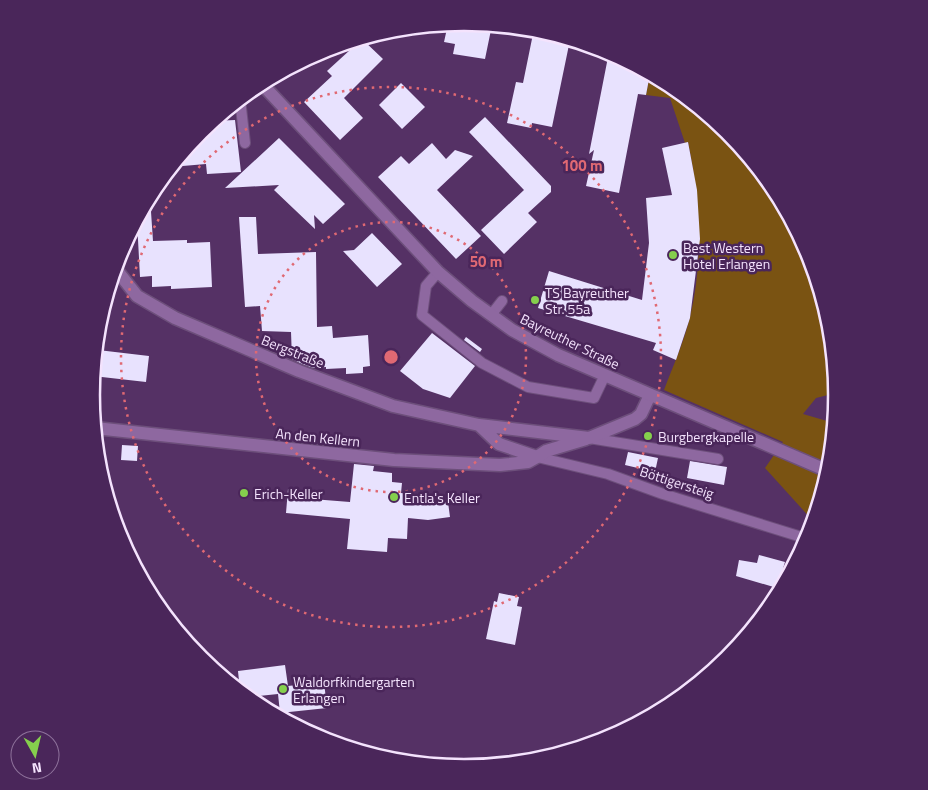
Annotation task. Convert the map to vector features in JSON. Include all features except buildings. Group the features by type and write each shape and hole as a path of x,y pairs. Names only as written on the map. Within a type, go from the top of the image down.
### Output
{"street":[{"name":"Bayreuther Straße","path":"267,90 438,272 491,315 540,346 605,376 821,468"},
{"name":"Bergstraße","path":"121,276 137,296 175,318 299,371 393,406 479,425"},
{"path":"537,457 546,451 589,438 635,419 641,414 650,395"},
{"path":"479,425 589,438"},
{"name":"Böttigersteig","path":"479,425 499,444 537,457"},
{"name":"An den Kellern","path":"102,429 394,460 500,465 528,462 537,457"}],"lane":[{"path":"241,108 245,143"},
{"path":"438,272 426,286 422,316 482,363 528,387 594,398 605,376"},
{"path":"491,315 502,301"},
{"path":"589,438 718,459"},
{"name":"Böttigersteig","path":"537,457 608,474 662,494 799,536"}],"shaded area":[{"path":"649,82 685,106 721,138 753,174 766,193 779,213 800,256 821,324 825,348 828,395 816,398 803,414 827,421 821,466 807,514 765,468 783,442 664,390 682,345 690,317 699,251 698,208 688,142 685,143 670,98 646,95"}],"place":[{"name":"Best Western Hotel Erlangen","path":"673,255"},
{"name":"TS Bayreuther Str. 55a","path":"535,300"},
{"name":"Burgbergkapelle","path":"648,436"},
{"name":"Erich-Keller","path":"244,493"},
{"name":"Entla's Keller","path":"394,497"},
{"name":"Waldorfkindergarten Erlangen","path":"283,689"}]}
